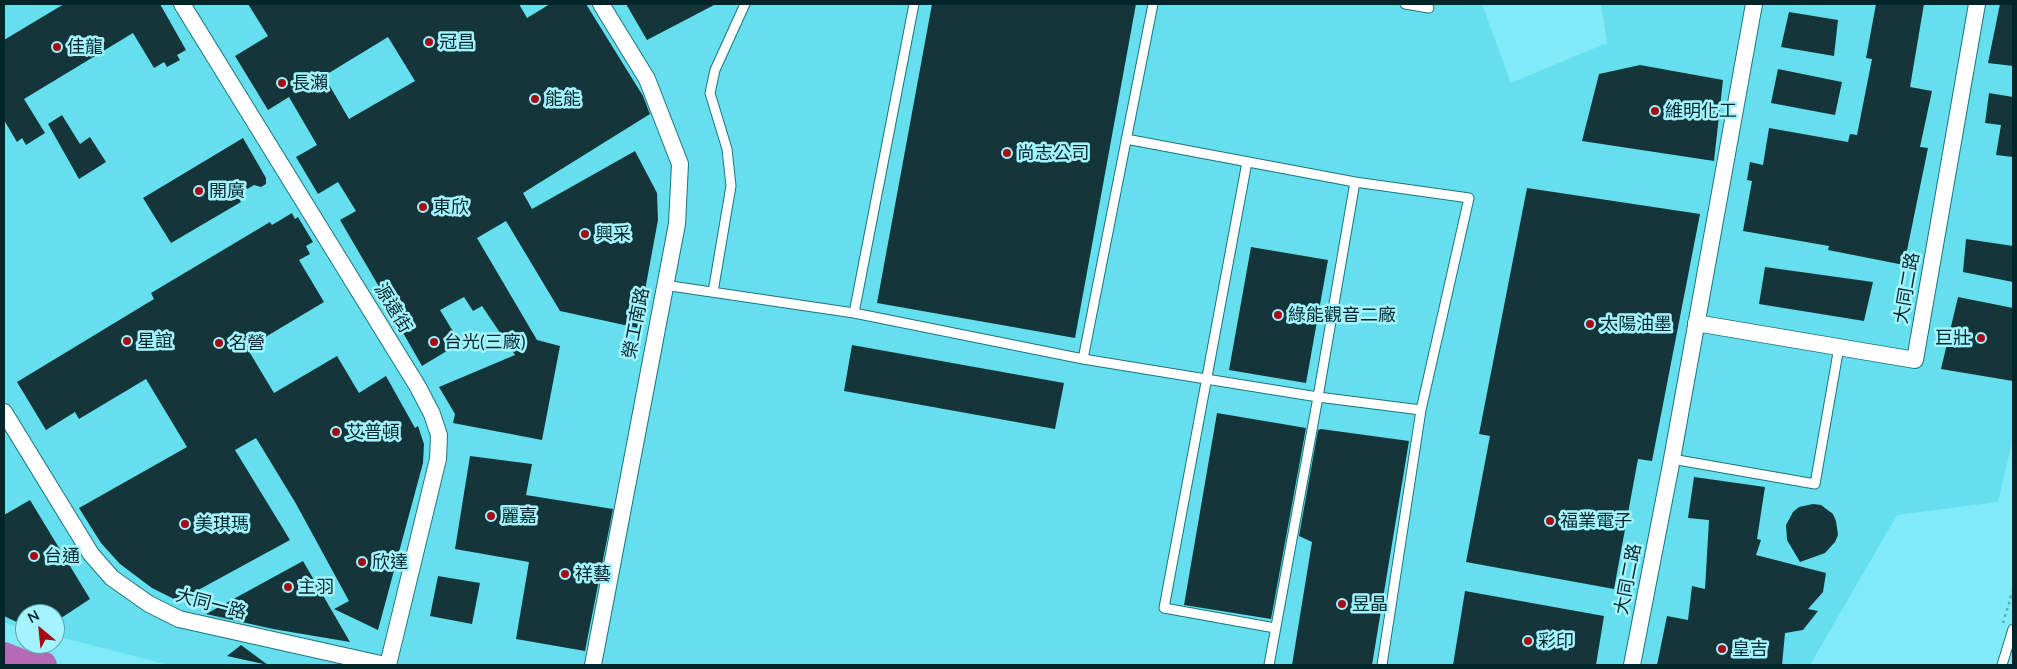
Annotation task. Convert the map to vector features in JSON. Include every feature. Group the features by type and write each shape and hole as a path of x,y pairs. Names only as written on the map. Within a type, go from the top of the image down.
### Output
{"street":[{"name":"源遠街","path":"182,4 418,387 432,414 439,435 438,459 386,665"},
{"name":"榮工南路","path":"593,665 677,224 680,164 647,79 601,4"},
{"name":"大同二路","path":"1632,665 1672,459 1754,4"},
{"name":"大同二路","path":"1696,323 1915,360 1977,4"},
{"name":"大同一路","path":"4,412 90,554 112,578 148,604 178,619 386,665"}],"lane":[{"path":"713,292 731,186 727,150 710,93 715,70 744,4"},
{"path":"854,313 914,4"},
{"path":"1083,359 1153,4"},
{"path":"1405,4 1429,8"},
{"path":"1126,139 1355,182 1469,198 1421,410 1382,665"},
{"path":"1247,162 1164,608 1275,628"},
{"path":"1269,665 1355,182"},
{"path":"664,285 854,313 1083,359 1318,397 1421,410"},
{"path":"1672,459 1815,484 1839,347"},
{"path":"2002,665 2013,629"}],"shaded area":[{"path":"4,4 1482,4 1511,83 1607,43 1601,4 2013,4 2013,438 1998,502 1897,515 1810,665 169,665 65,639 65,604 15,604 15,626 4,623"}],"building":[{"name":"佳龍","path":"64,4 160,4 186,50 177,55 180,60 167,67 164,62 154,68 133,33 24,99 45,133 26,145 22,138 17,142 4,120 4,40"},
{"path":"248,4 519,4 527,18 550,4 586,4 643,96 650,114 523,193 532,209 635,151 657,193 658,220 638,328 560,311 506,221 477,238 537,340 560,346 542,440 453,423 455,414 439,387 515,355 482,306 473,311 464,297 440,310 460,343 422,366 386,303 388,302 340,220 356,211 338,182 318,194 296,157 317,145 289,97 268,110 235,56 268,36","holes":["388,37 415,81 349,119 324,76"]},
{"path":"626,4 716,4 647,40"},
{"name":"尚志公司","path":"932,4 1136,4 1075,338 877,303"},
{"path":"1876,4 1924,4 1910,87 1932,91 1920,147 1928,148 1904,265 1828,250 1829,246 1743,231 1752,181 1747,180 1750,162 1763,165 1769,128 1848,142 1850,134 1857,135 1872,59 1866,58"},
{"path":"2000,4 2013,4 2013,66 1988,63"},
{"path":"1789,12 1838,20 1834,56 1781,47"},
{"name":"維明化工","path":"1640,65 1723,80 1714,161 1582,141 1599,74"},
{"path":"1778,69 1842,82 1835,115 1771,103"},
{"path":"1989,93 2013,97 2013,157 1996,155 2001,125 1985,123"},
{"path":"62,115 80,144 90,137 106,162 79,179 48,124"},
{"name":"開廣","path":"243,138 266,178 266,184 261,187 254,185 237,195 241,202 171,243 143,198"},
{"name":"太陽油墨","path":"1527,188 1700,214 1652,461 1638,459 1614,589 1466,562 1490,436 1479,434"},
{"path":"292,213 295,219 298,217 313,242 306,246 310,254 299,260 324,302 247,348 274,393 337,356 359,393 386,376 415,428 418,426 424,444 423,463 378,630 334,609 349,601 295,502 256,438 235,450 290,540 178,601 152,588 120,564 101,543 79,508 187,447 146,379 79,419 75,412 46,430 17,382 154,299 151,293 270,222 272,225"},
{"path":"1966,239 2013,246 2013,282 1963,272"},
{"name":"綠能觀音二廠","path":"1251,247 1328,260 1306,383 1229,370"},
{"path":"1765,267 1873,282 1864,321 1759,304"},
{"name":"巨壯","path":"1958,297 2013,308 2013,381 1941,369"},
{"path":"852,345 1064,383 1055,429 844,391"},
{"path":"1217,413 1306,428 1271,619 1184,605"},
{"name":"昱晶","path":"1318,430 1409,441 1372,665 1292,665 1312,542 1299,536"},
{"name":"祥藝","path":"470,456 532,464 526,495 613,509 585,651 516,639 529,562 455,549"},
{"path":"1694,477 1765,487 1757,539 1761,540 1756,555 1826,573 1823,592 1808,609 1818,611 1803,630 1785,633 1782,665 1657,665 1667,616 1688,620 1692,586 1705,589 1709,520 1688,518"},
{"name":"台通","path":"30,500 90,599 65,615 65,604 15,604 15,621 4,616 4,515"},
{"path":"1813,504 1821,505 1833,514 1838,535 1835,542 1825,553 1800,562 1787,540 1786,525 1793,512 1799,507"},
{"name":"主羽","path":"303,561 350,642 273,629 206,614"},
{"path":"438,576 480,583 472,624 430,616"},
{"name":"彩印","path":"1465,591 1604,616 1596,665 1453,665"},
{"path":"241,645 268,665 227,656"}],"waterway":[{"path":"4,655 22,662 44,665"}],"place":[{"name":"冠昌","path":"429,42"},
{"name":"佳龍","path":"57,47"},
{"name":"長瀨","path":"282,83"},
{"name":"能能","path":"535,99"},
{"name":"維明化工","path":"1655,111"},
{"name":"尚志公司","path":"1007,153"},
{"name":"開廣","path":"199,191"},
{"name":"東欣","path":"423,207"},
{"name":"興采","path":"585,234"},
{"name":"綠能觀音二廠","path":"1278,315"},
{"name":"太陽油墨","path":"1590,324"},
{"name":"巨壯","path":"1981,338"},
{"name":"星誼","path":"127,341"},
{"name":"台光(三廠)","path":"434,342"},
{"name":"名營","path":"219,343"},
{"name":"艾普頓","path":"336,432"},
{"name":"麗嘉","path":"491,516"},
{"name":"福業電子","path":"1550,521"},
{"name":"美琪瑪","path":"185,524"},
{"name":"台通","path":"34,556"},
{"name":"欣達","path":"362,562"},
{"name":"祥藝","path":"565,574"},
{"name":"主羽","path":"288,587"},
{"name":"昱晶","path":"1342,604"},
{"name":"彩印","path":"1528,641"},
{"name":"皇吉","path":"1722,649"}]}
